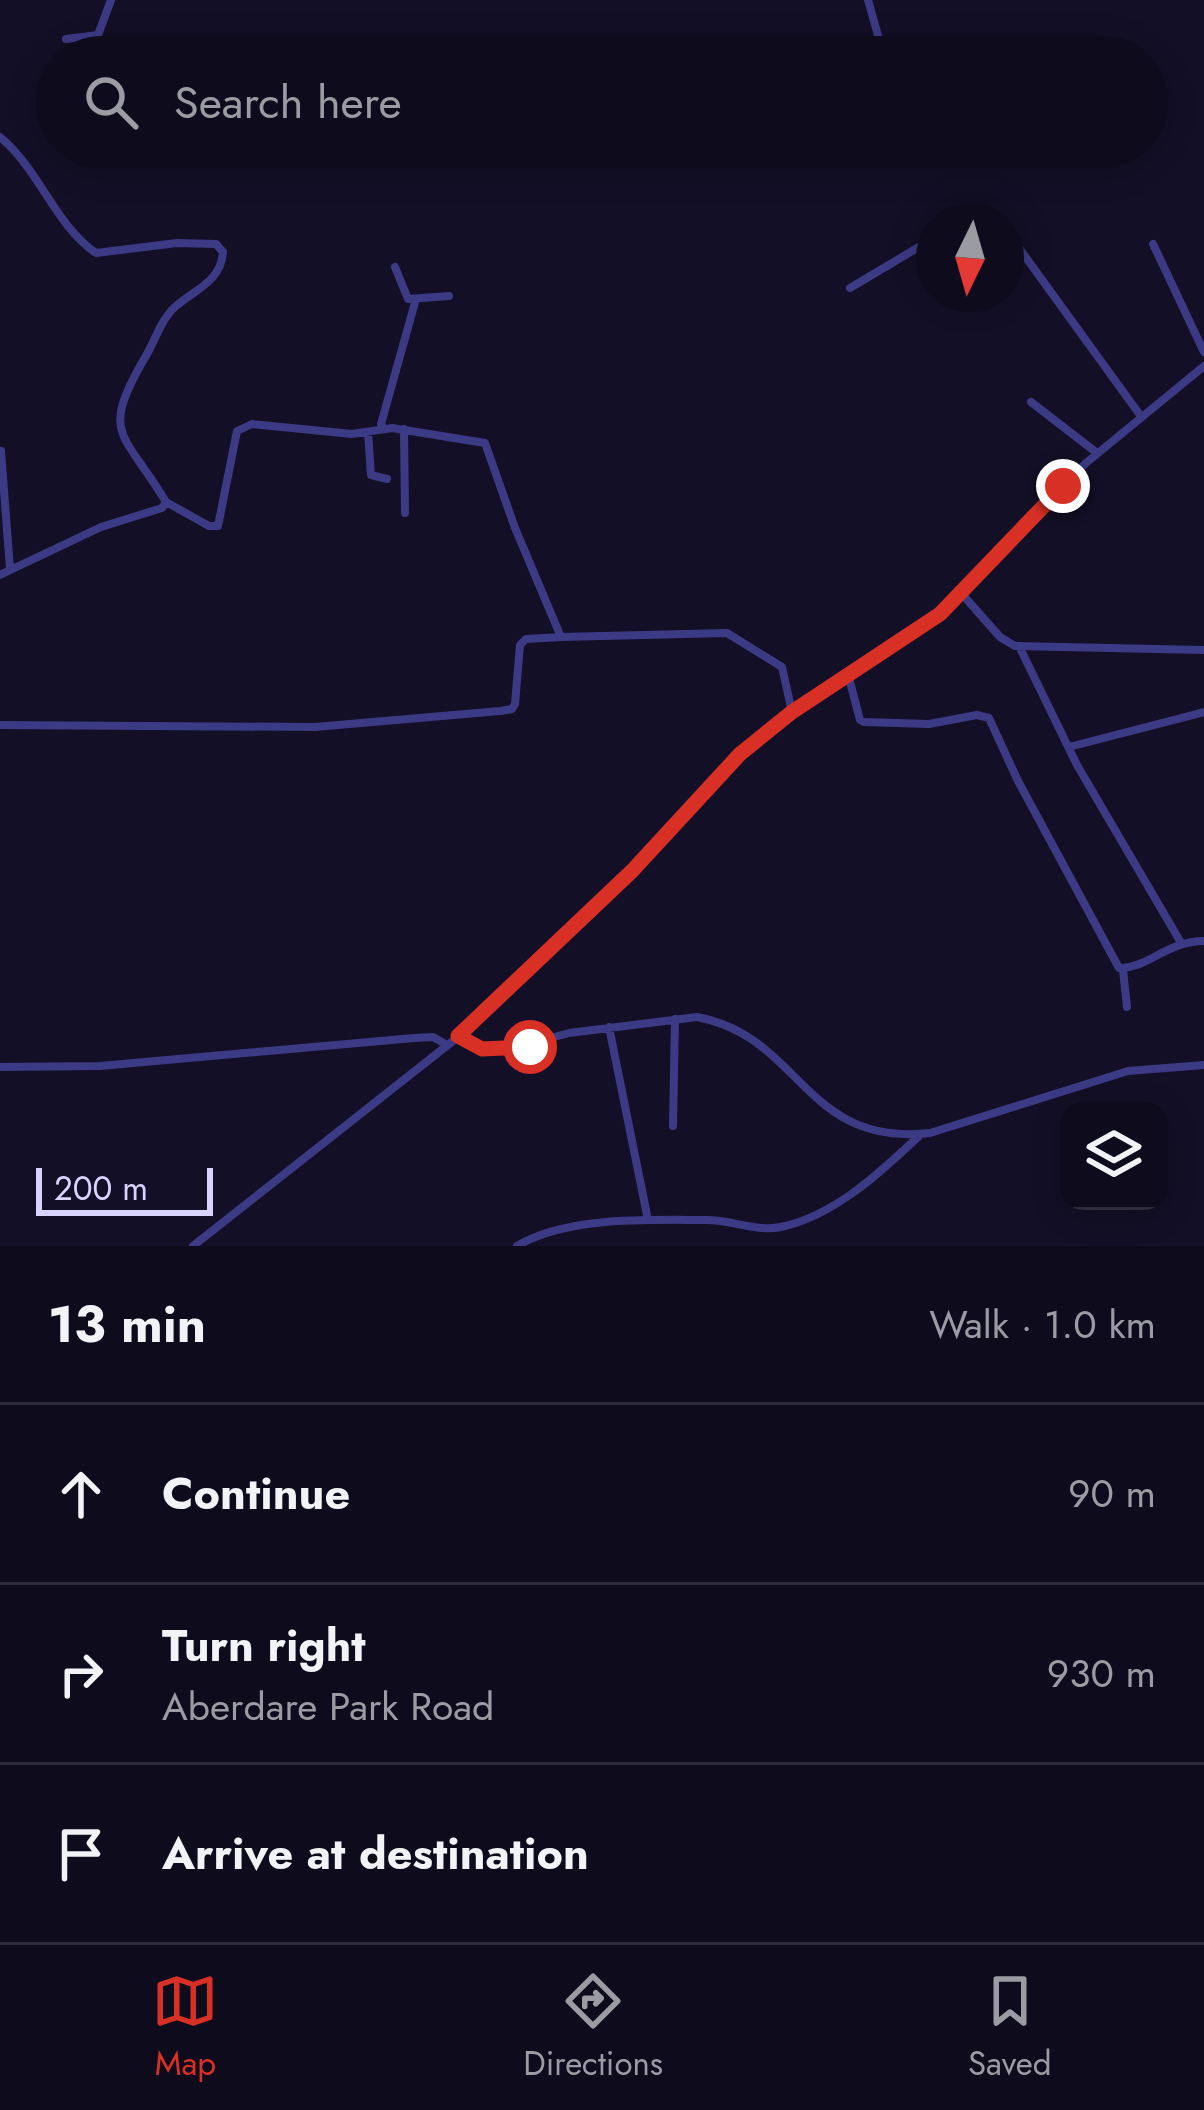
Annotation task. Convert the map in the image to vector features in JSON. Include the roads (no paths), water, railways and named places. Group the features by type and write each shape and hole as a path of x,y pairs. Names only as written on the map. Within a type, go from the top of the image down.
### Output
{"street":[{"path":"90,36 98,35 111,0"},
{"path":"868,0 878,36"},
{"path":"1,139 21,156 73,230 96,253 177,243 216,244 224,252 211,280 168,313 121,400 118,420 126,442 166,502 209,526 218,526 237,431 245,426 368,432 404,429 485,442 560,637"},
{"path":"1153,244 1204,352"},
{"path":"850,288 916,249"},
{"path":"1024,255 1140,416"},
{"path":"395,267 408,299 449,296"},
{"path":"385,430 381,424 386,401 416,299"},
{"path":"194,1246 458,1036 632,871 740,754 792,712 909,637 962,594 1097,454 1204,366"},
{"path":"1031,402 1097,454"},
{"path":"404,429 405,513"},
{"path":"368,432 370,475 387,479"},
{"path":"2,451 5,573 101,527 156,512 166,502"},
{"path":"962,594 1000,637 1018,646 1204,650"},
{"path":"0,725 315,728 500,711 515,704 520,644 526,639 727,633 782,667 792,712"},
{"path":"1018,646 1069,747 1180,941"},
{"path":"848,674 863,722 929,724 977,715 989,718 1111,957 1123,970 1127,1007"},
{"path":"1069,747 1204,712"},
{"path":"1123,970 1180,941 1204,941"},
{"path":"458,1036 482,1049 506,1050 610,1027 674,1019 718,1021 770,1050 813,1097 846,1120 890,1134 921,1134 1127,1071 1204,1065"},
{"path":"673,1126 674,1019"},
{"path":"610,1027 648,1220"},
{"path":"0,1067 100,1066 433,1037 447,1045"},
{"path":"517,1246 559,1227 648,1220 711,1220 775,1228 796,1223 836,1203 921,1134"}]}
